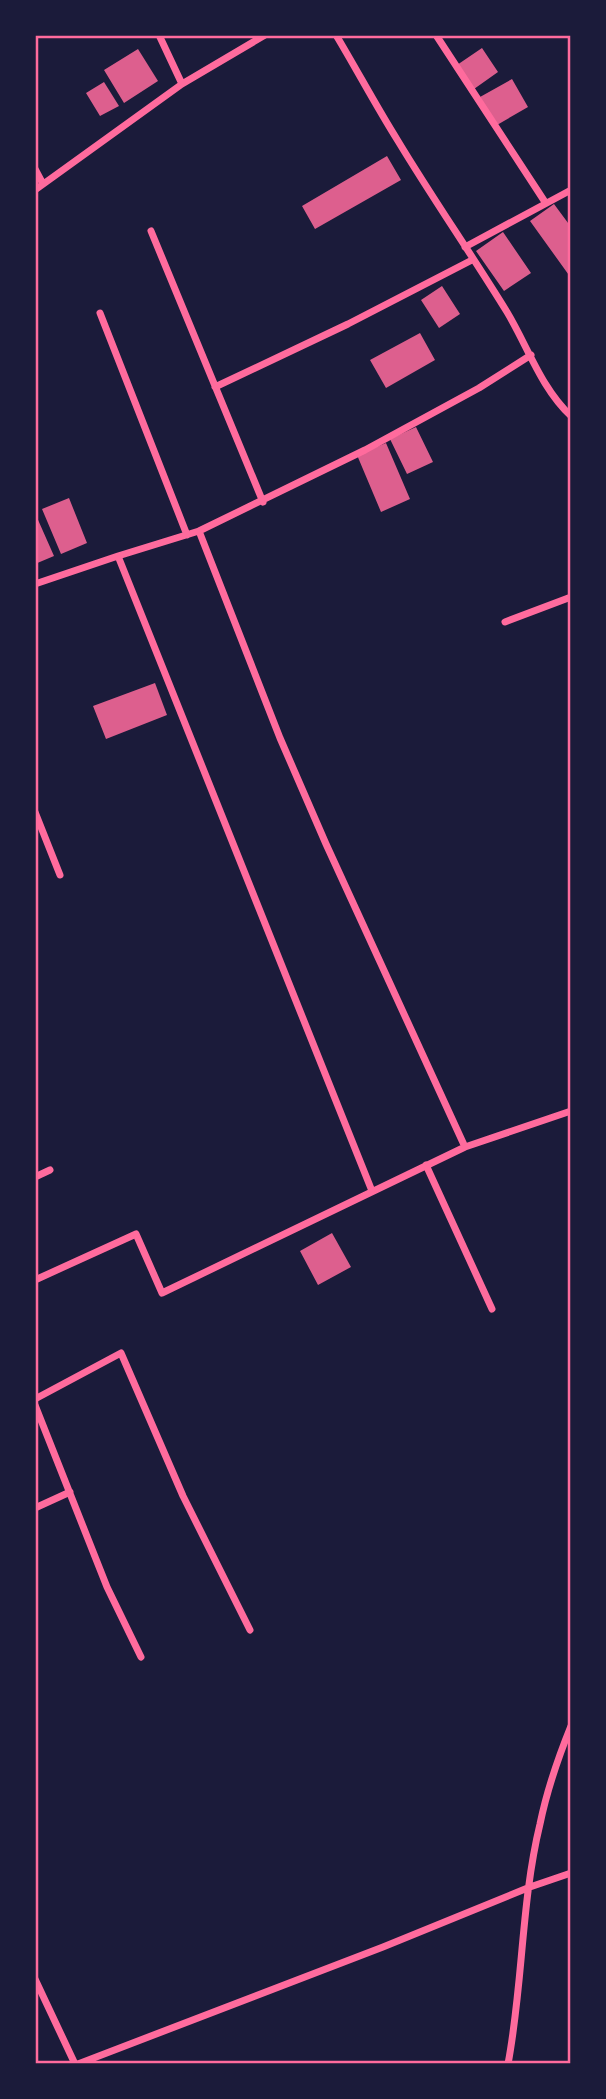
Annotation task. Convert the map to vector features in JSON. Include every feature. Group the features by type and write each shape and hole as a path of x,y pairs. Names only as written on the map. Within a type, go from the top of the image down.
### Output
{"street":[{"path":"159,35 182,84"},
{"path":"35,190 182,84 265,35"},
{"path":"336,35 397,140 531,355 554,399 571,416"},
{"path":"436,35 545,202"},
{"path":"35,169 43,184"},
{"path":"465,247 571,190"},
{"path":"151,231 263,502"},
{"path":"215,387 348,324 472,260"},
{"path":"100,313 187,535"},
{"path":"35,584 199,531 263,502 479,388 531,355"},
{"path":"199,531 280,738 465,1147"},
{"path":"118,555 372,1191"},
{"path":"505,622 571,597"},
{"path":"35,812 60,875"},
{"path":"35,1280 136,1234 162,1293 465,1147 571,1111"},
{"path":"426,1165 492,1309"},
{"path":"35,1177 50,1170"},
{"path":"35,1399 121,1353 183,1496 250,1630"},
{"path":"35,1405 107,1587 141,1657"},
{"path":"35,1508 70,1492"},
{"path":"508,2064 539,1826 571,1726"},
{"path":"35,1979 76,2064 571,1873"}],"building":[{"path":"482,48 498,72 474,89 457,65"},
{"path":"138,49 158,81 124,103 104,70"},
{"path":"512,79 528,107 497,125 480,97"},
{"path":"104,82 119,106 100,116 86,93"},
{"path":"387,156 401,180 315,229 302,206"},
{"path":"554,204 571,227 571,278 530,221"},
{"path":"503,232 531,273 504,291 476,251"},
{"path":"442,286 460,314 439,328 421,300"},
{"path":"420,333 435,360 386,388 370,360"},
{"path":"416,427 433,462 407,474 390,439"},
{"path":"386,443 410,499 381,512 357,455"},
{"path":"69,498 87,543 61,554 42,509"},
{"path":"35,513 54,556 35,564"},
{"path":"155,683 167,715 106,739 93,706"},
{"path":"332,1233 351,1267 318,1285 300,1251"}]}
